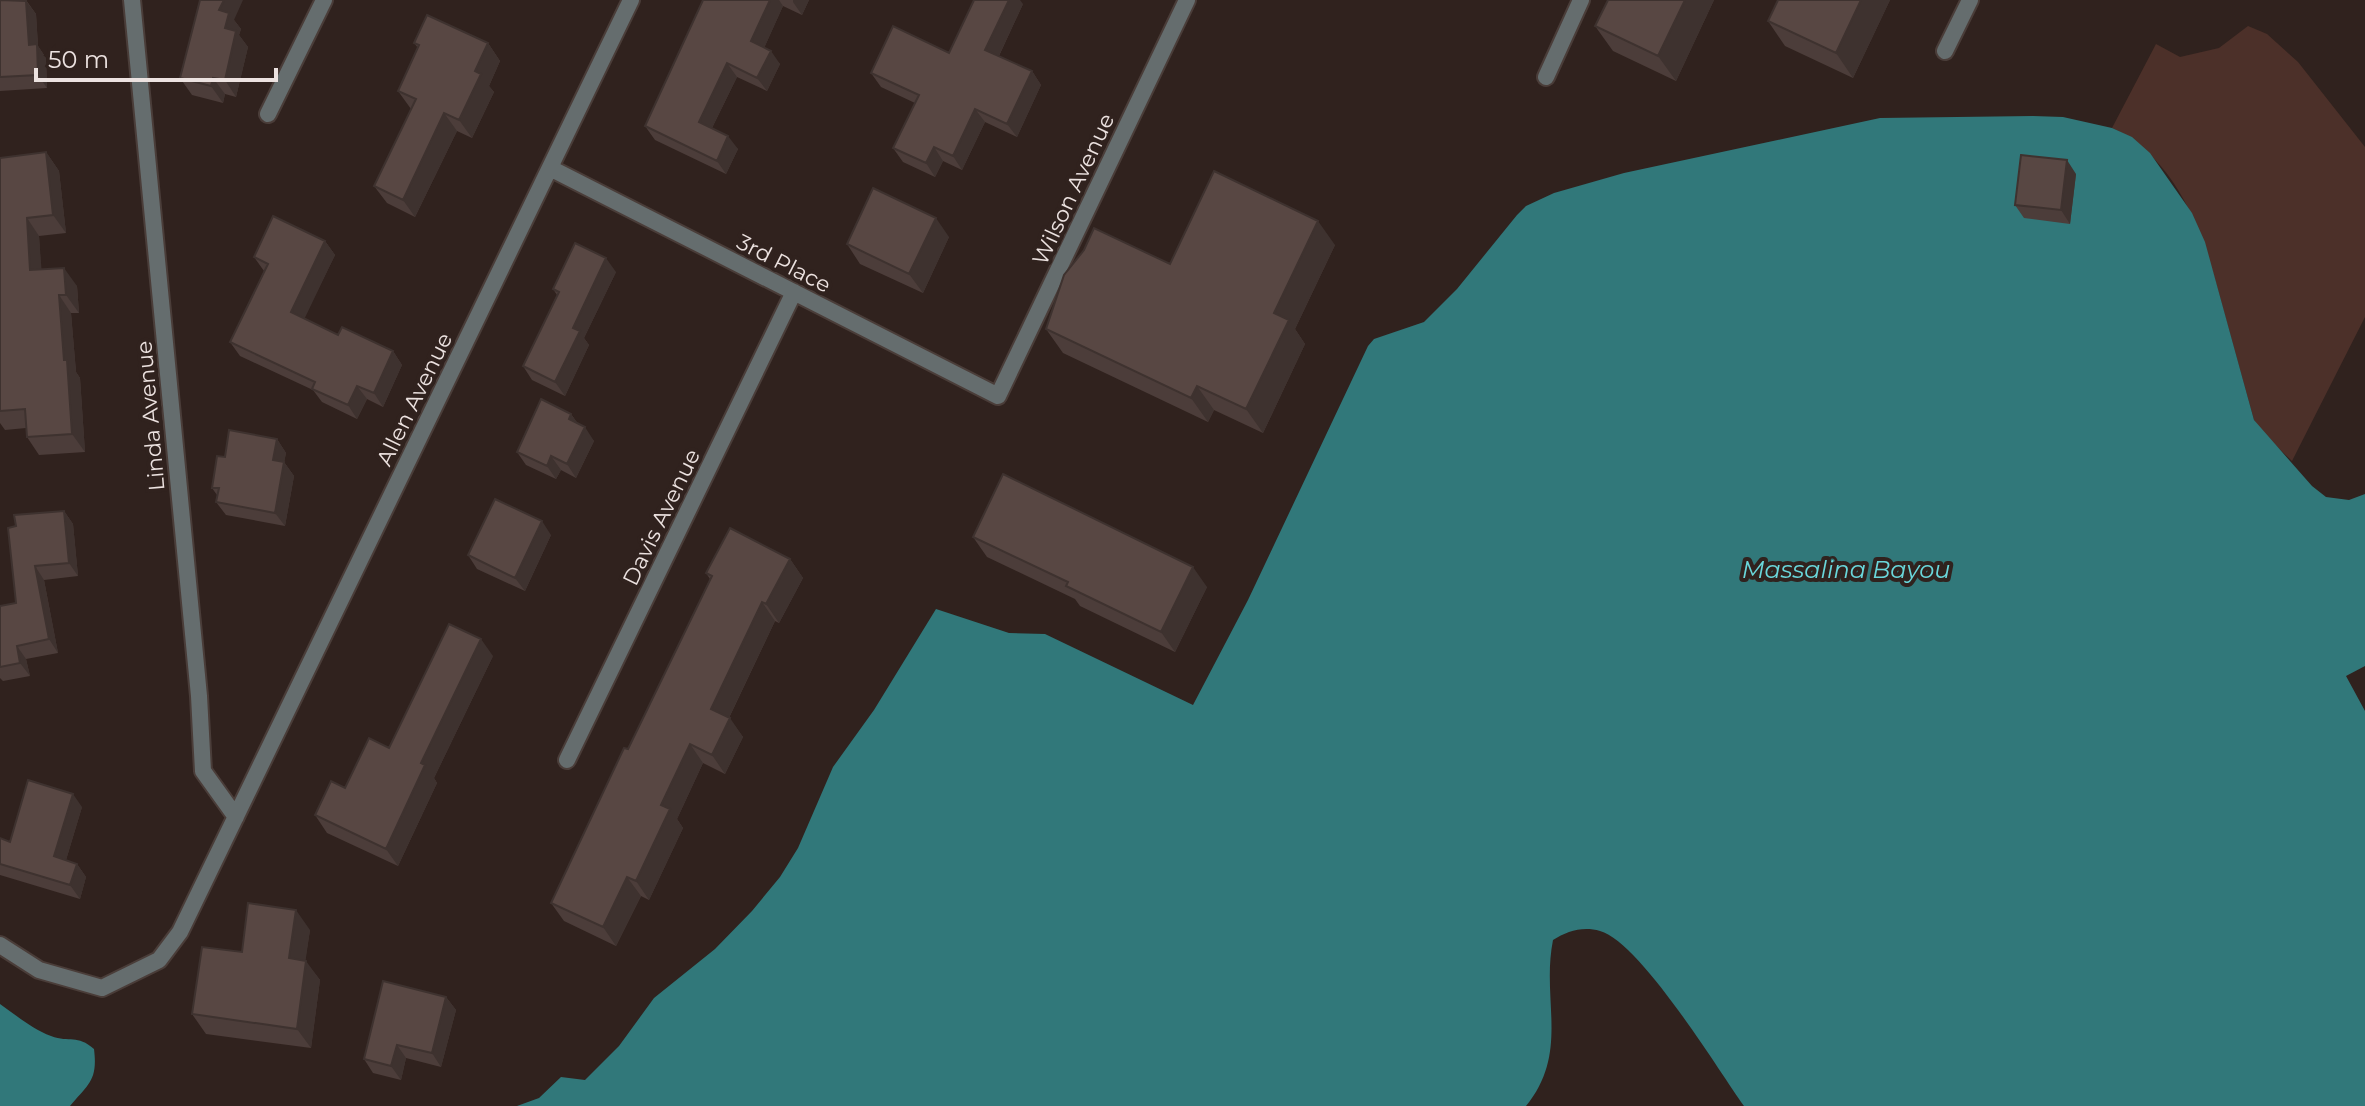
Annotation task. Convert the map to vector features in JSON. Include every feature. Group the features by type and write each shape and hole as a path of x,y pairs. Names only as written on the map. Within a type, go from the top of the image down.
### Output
{"street":[{"name":"Linda Avenue","path":"132,0 203,771 236,817"},
{"path":"268,114 324,0"},
{"name":"Allen Avenue","path":"0,945 39,970 102,988 159,960 180,932 631,0"},
{"name":"Wilson Avenue","path":"998,396 1187,0"},
{"path":"1546,77 1581,0"},
{"path":"1945,51 1970,0"},
{"name":"3rd Place","path":"550,168 998,396"},
{"name":"Davis Avenue","path":"567,760 794,292"}],"shaded area":[{"path":"2248,26 2267,34 2298,62 2365,147 2365,317 2292,461 2254,420 2208,258 2188,206 2157,162 2136,143 2112,128 2156,44 2180,57 2219,48"}],"water":[{"name":"Massalina Bayou","path":"2063,117 2112,128 2132,137 2150,153 2192,213 2205,242 2254,420 2312,486 2326,497 2349,500 2365,494 2365,666 2346,676 2365,711 2365,1106 1744,1106 1677,1008 1636,958 1617,940 1600,931 1581,929 1553,940 1550,962 1551,1046 1539,1086 1526,1106 517,1106 539,1098 561,1077 585,1080 619,1046 654,998 715,949 752,911 780,877 798,848 833,767 874,710 936,609 1009,633 1045,634 1193,705 1248,600 1368,346 1374,339 1424,322 1457,289 1526,206 1554,193 1624,173 1880,118"},
{"path":"0,1004 44,1033 78,1040 94,1049 93,1075 70,1106 0,1106"}],"building":[{"path":"0,0 26,1 29,45 37,44 38,75 0,77"},
{"path":"200,0 224,0 219,10 229,13 225,28 236,31 225,80 213,78 211,86 180,78"},
{"path":"703,0 770,0 751,41 771,51 757,78 727,63 699,122 728,136 717,161 645,126"},
{"path":"974,0 1009,0 985,50 1032,71 1007,124 975,109 953,156 934,147 926,163 893,148 919,95 871,73 893,26 949,53"},
{"path":"1608,0 1685,0 1658,56 1595,26"},
{"path":"1778,0 1861,0 1836,53 1768,21"},
{"path":"427,15 488,43 475,71 481,74 459,120 444,113 403,200 374,186 416,99 398,91 419,45 414,43"},
{"path":"46,152 53,215 27,218 30,270 64,268 66,295 59,295 72,434 27,437 25,409 0,411 0,158"},
{"path":"2021,155 2067,160 2061,210 2015,205"},
{"path":"1214,171 1318,221 1274,313 1289,320 1246,409 1197,386 1191,398 1046,329 1064,275 1084,250 1094,228 1170,264"},
{"path":"873,188 936,218 909,274 847,244"},
{"path":"273,216 325,241 291,312 338,335 342,327 393,351 374,393 357,386 348,405 312,389 315,382 230,342 268,264 254,257"},
{"path":"575,243 606,258 573,328 580,331 555,382 523,366 559,292 553,289"},
{"path":"541,399 571,414 569,419 585,427 567,464 551,456 547,466 517,452"},
{"path":"229,430 277,439 273,460 284,462 275,513 216,502 219,488 212,488 217,456 225,457"},
{"path":"1003,474 1193,567 1161,632 1066,586 1068,582 973,537"},
{"path":"495,499 542,521 515,578 468,555"},
{"path":"64,511 69,563 35,566 49,639 17,646 20,663 0,667 0,606 16,603 8,528 16,526 14,515"},
{"path":"730,528 790,559 766,604 762,602 711,709 730,718 712,755 690,744 661,805 670,809 636,881 627,877 603,927 551,903 624,748 628,749 712,576 706,573"},
{"path":"449,624 481,639 421,763 425,765 386,849 315,815 331,781 345,788 369,738 389,748"},
{"path":"28,780 73,794 54,856 77,864 70,885 0,864 0,838 10,842"},
{"path":"248,903 296,910 289,958 306,961 297,1029 192,1014 202,947 242,952"},
{"path":"383,981 446,997 432,1053 397,1045 391,1066 364,1059"}]}
